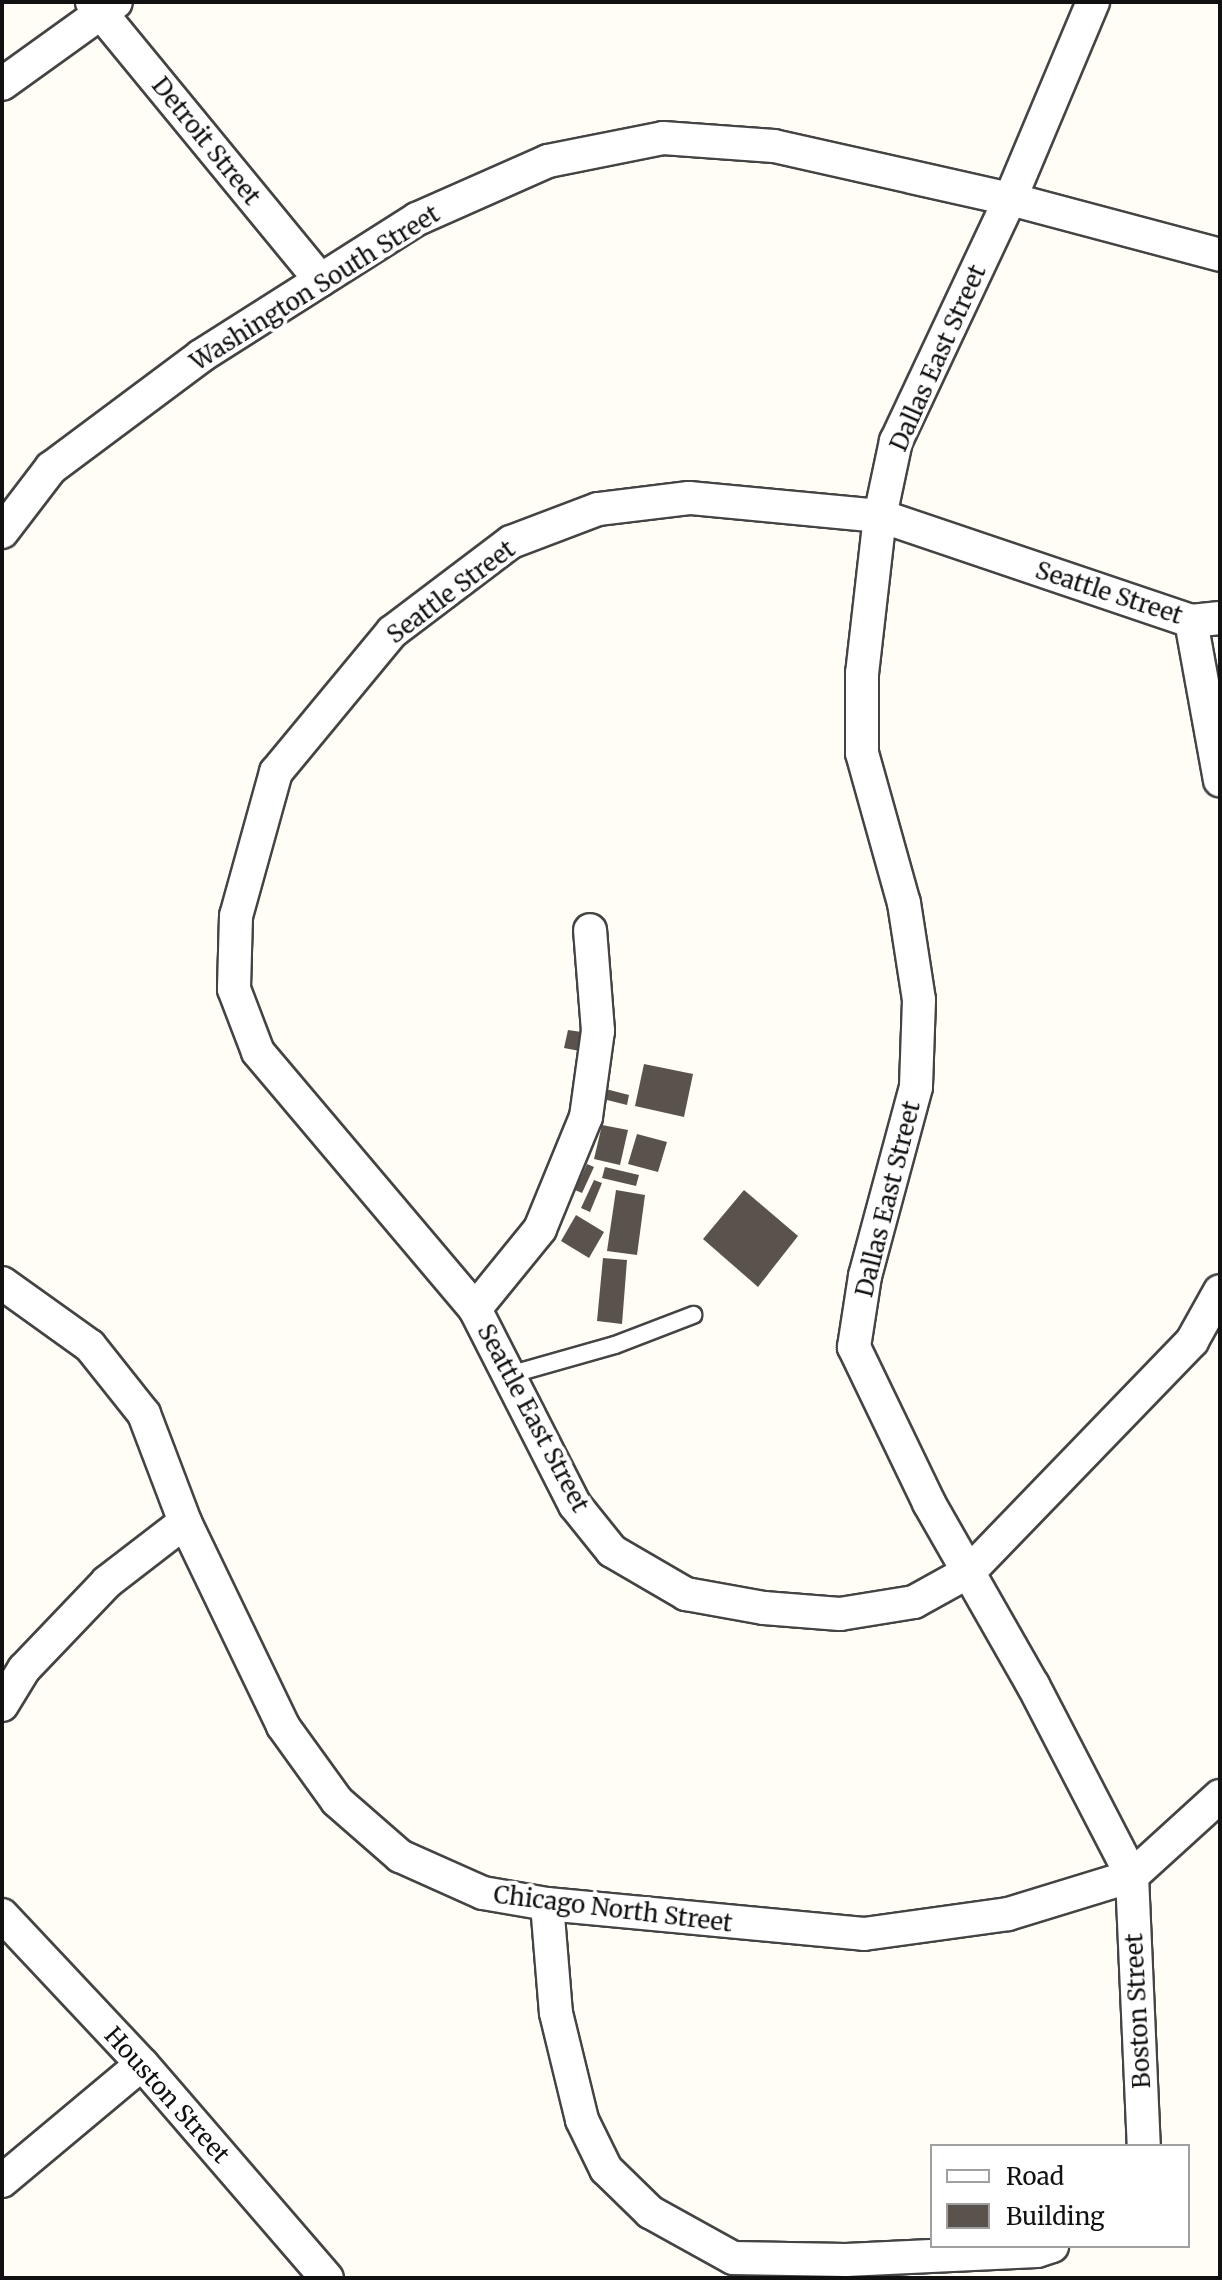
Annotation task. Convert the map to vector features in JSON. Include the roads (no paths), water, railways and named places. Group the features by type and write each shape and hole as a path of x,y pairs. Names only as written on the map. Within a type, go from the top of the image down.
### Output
{"street":[{"name":"Dallas East Street","path":"1093,2 1010,199 896,441 880,516 862,673 862,753 904,903 919,1000 917,1072 902,1154 865,1276 854,1347 929,1503 970,1571 1132,1876"},
{"path":"2,84 103,6"},
{"name":"Detroit Street","path":"103,6 320,280"},
{"name":"Washington South Street","path":"2,532 51,468 201,356 417,219 548,161 663,138 774,146 1010,199 1220,255"},
{"name":"Seattle Street","path":"234,989 236,916 276,772 392,632 511,542 598,509 689,498 880,516 1205,619"},
{"path":"1205,619 1220,780"},
{"path":"475,1309 540,1229 586,1117 598,1031 590,930"},
{"name":"Seattle East Street","path":"234,989 258,1052 475,1309 575,1505 612,1551 686,1594 764,1608 840,1614 914,1602 970,1571 1192,1341 1220,1291"},
{"name":"Chicago North Street","path":"2,1283 90,1346 144,1414 185,1522 283,1726 337,1801 400,1856 483,1893 547,1904 864,1934 1008,1914 1132,1876 1220,1796"},
{"path":"2,1705 24,1669 107,1582 185,1522"},
{"name":"Boston Street","path":"1132,1876 1144,2144"},
{"path":"547,1904 556,2013 582,2120 606,2169 650,2212 733,2258 862,2259 1037,2251 1046,2248"},
{"name":"Houston Street","path":"2,1915 142,2064 327,2278"},
{"path":"2,2181 142,2064"}],"lane":[{"path":"509,1375 615,1345 693,1315"}]}
